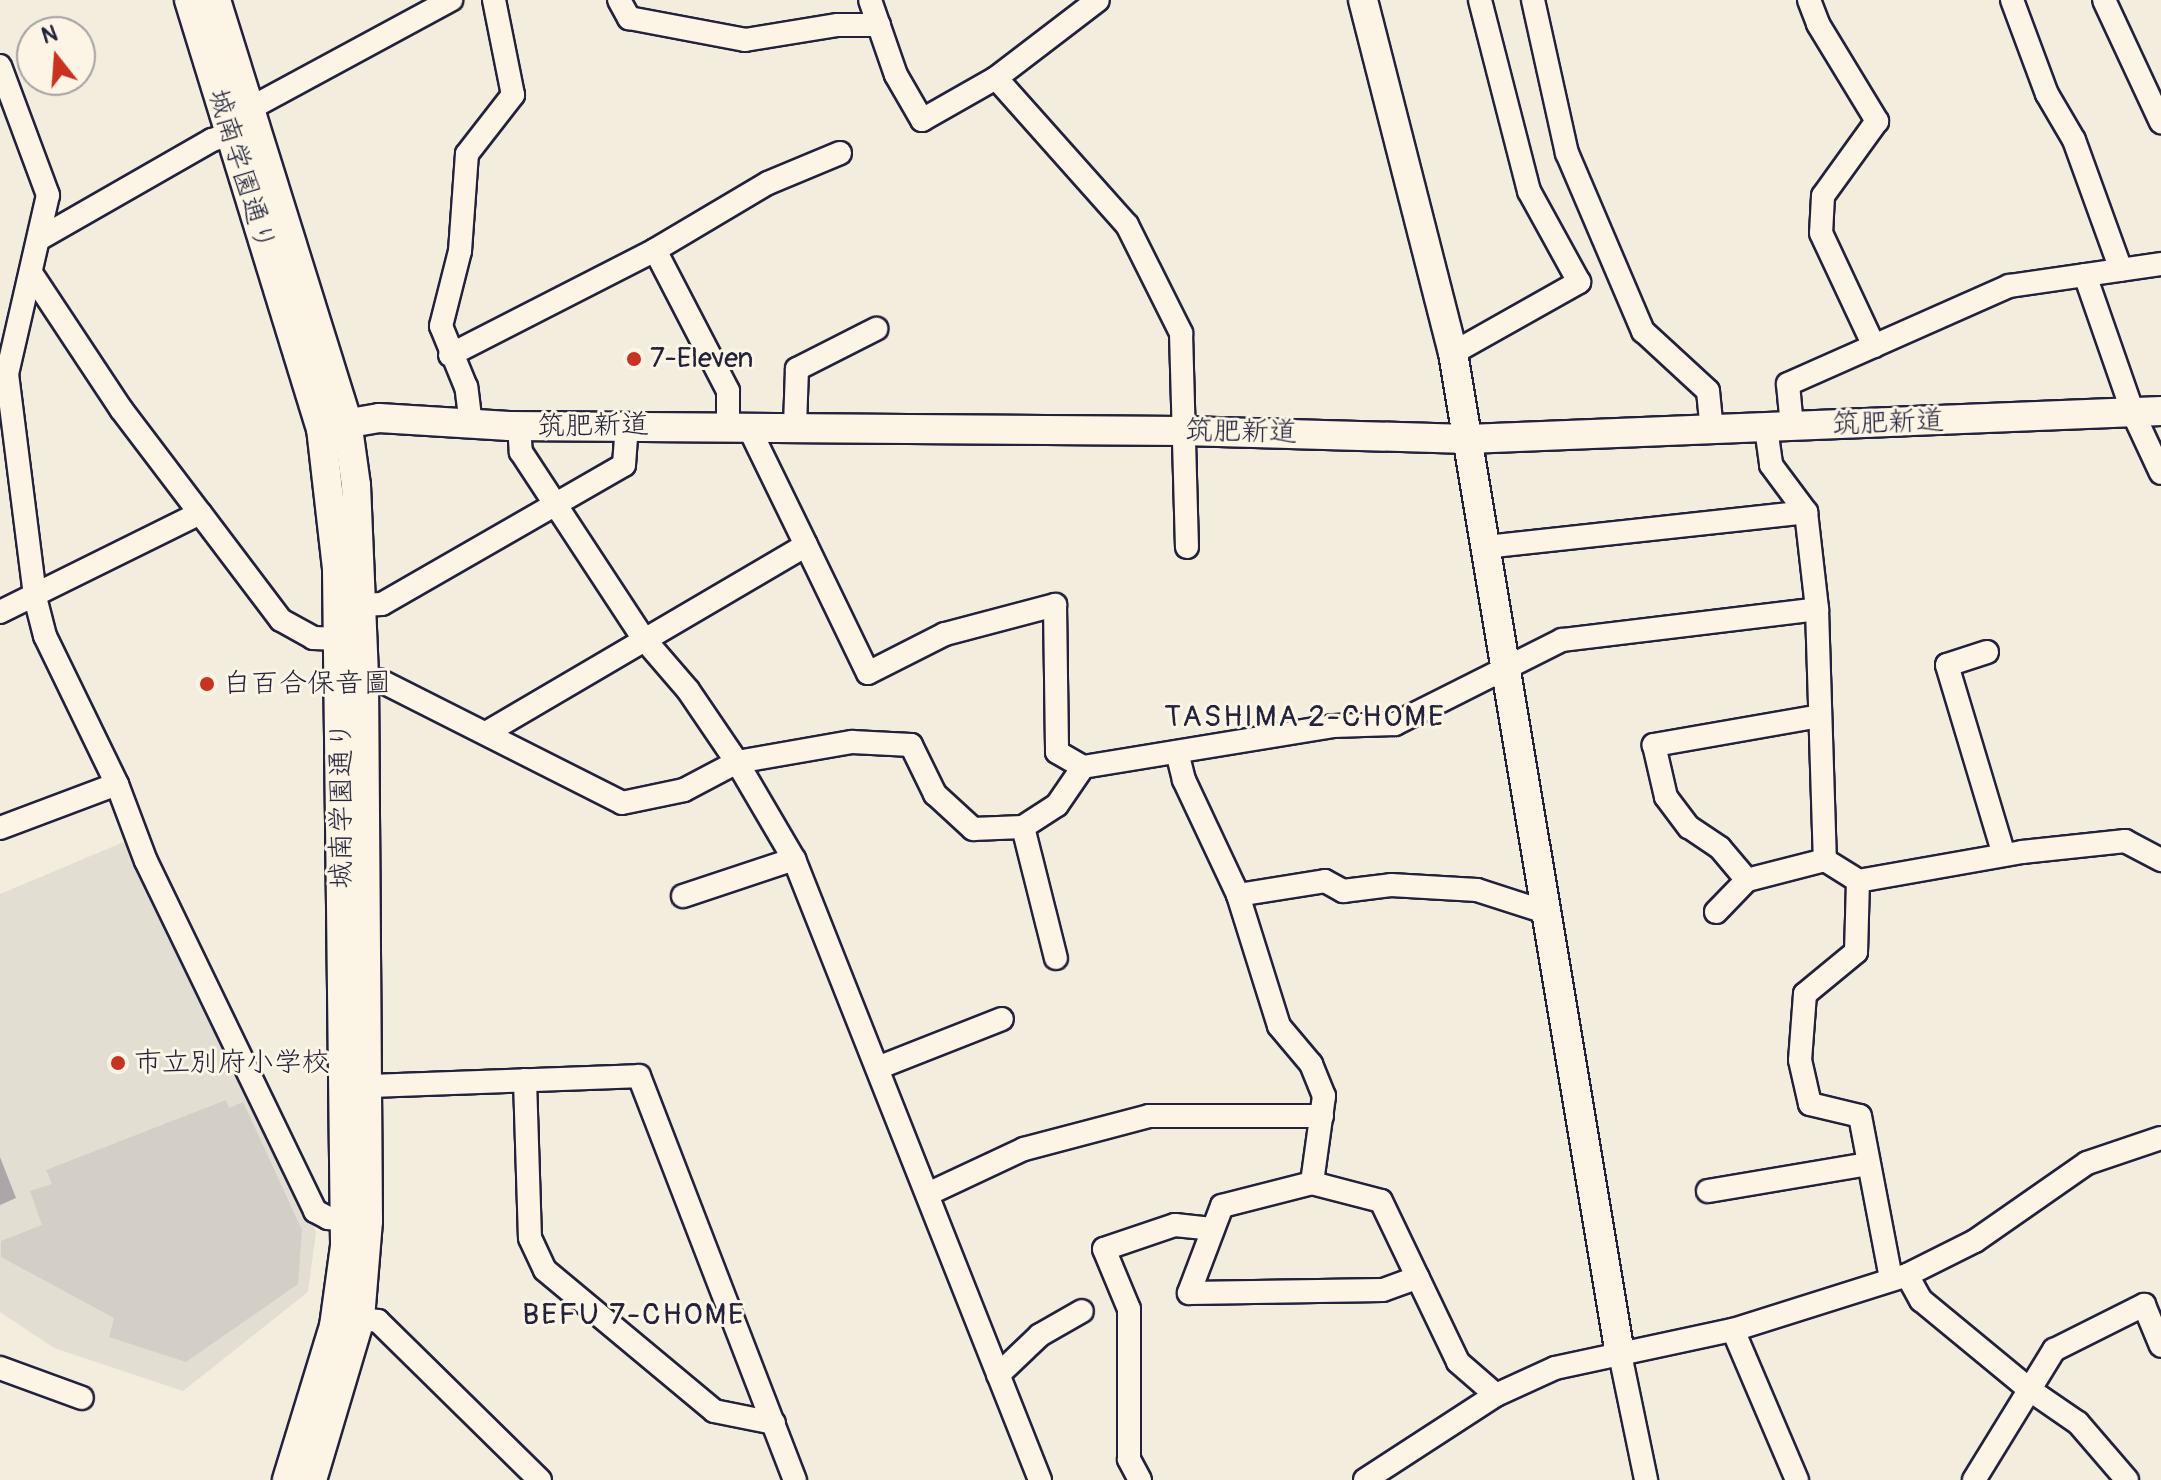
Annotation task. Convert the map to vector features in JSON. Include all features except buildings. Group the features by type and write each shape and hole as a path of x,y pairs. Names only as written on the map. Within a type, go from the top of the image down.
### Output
{"street":[{"name":"城南学園通り","path":"189,0 231,134 334,424 360,1319 312,1480"},
{"name":"城南学園通り","path":"216,0 249,109 334,424 361,605 368,1086 357,1221 334,1326 287,1480"},
{"path":"249,109 451,0"},
{"path":"471,425 466,387 450,355 441,326 460,251 467,154 513,95 494,0"},
{"path":"619,0 629,18 745,40 838,25 879,25"},
{"path":"870,0 896,75 922,120 996,78 1098,0"},
{"path":"1363,0 1453,353 1542,911 1620,1354 1646,1480"},
{"path":"1453,353 1579,282 1529,191 1480,0"},
{"path":"1533,0 1567,153 1643,331 1708,391 1712,431"},
{"path":"1809,0 1818,24 1877,121 1823,196 1821,233 1874,346"},
{"path":"2012,0 2047,94 2074,140 2121,270"},
{"path":"2104,0 2161,122"},
{"path":"0,66 48,195 7,374 35,597 45,636 117,784 146,861 315,1211 357,1221"},
{"path":"996,78 1127,225 1181,333 1187,547"},
{"path":"39,239 212,140 231,134"},
{"path":"450,355 655,250 768,183 840,153"},
{"path":"655,250 728,391 738,426 806,545 868,673 945,634 1055,605 1057,752 1083,767 1333,726 1395,724 1506,673 1562,640 1817,609"},
{"path":"1825,860 1817,609 1806,512 1771,465 1788,384 2009,286 2161,264"},
{"path":"31,273 121,409 281,620 313,638 341,639"},
{"path":"2085,275 2133,413 2161,473"},
{"path":"795,426 797,369 876,329"},
{"name":"筑肥新道","path":"334,424 379,418 519,426 627,424 1183,431 1468,439 2161,411"},
{"path":"361,605 382,604 624,465 627,424"},
{"path":"519,426 521,452 644,639 688,690 737,762 794,859 930,1193 1040,1480"},
{"path":"1486,547 1806,512"},
{"path":"0,612 200,513"},
{"path":"486,733 806,545"},
{"path":"1987,652 1947,665 2004,855"},
{"path":"364,678 379,680 622,803 684,790 737,762 852,742 911,745 935,794 973,829 1023,827 1057,805 1083,767"},
{"path":"1747,880 1720,848 1689,827 1666,797 1654,745 1820,716"},
{"path":"1177,752 1184,780 1238,895 1279,1026 1311,1064 1324,1096 1312,1183"},
{"path":"0,828 117,784"},
{"path":"1023,827 1056,958"},
{"path":"1716,912 1747,880 1825,860 1858,881 2004,855 2125,841 2161,860"},
{"path":"683,896 794,859"},
{"path":"1238,895 1325,881 1343,891 1391,885 1477,890 1542,911"},
{"path":"1858,881 1856,952 1805,994 1800,1060 1810,1104 1860,1116 1867,1164 1899,1277 1921,1300 2030,1390 2078,1423 2127,1480"},
{"path":"880,1067 1002,1019"},
{"path":"368,1086 639,1076 795,1480"},
{"path":"525,1080 530,1238 545,1270 714,1411 774,1423"},
{"path":"930,1193 1024,1149 1149,1116 1322,1116"},
{"path":"1365,1480 1496,1395 1555,1368 1733,1330 1899,1277 1975,1241 2087,1163 2161,1138"},
{"path":"1708,1191 1867,1164"},
{"path":"1418,1277 1383,1290 1189,1293 1222,1206 1312,1183 1381,1201 1418,1277 1458,1362 1496,1395"},
{"path":"1140,1480 1129,1459 1129,1309 1104,1249 1175,1225 1212,1229"},
{"path":"1974,1480 2054,1350 2144,1305 2161,1346"},
{"path":"998,1375 1040,1335 1082,1311"},
{"path":"360,1319 378,1321 540,1480"},
{"path":"1733,1330 1797,1480"},
{"path":"0,1368 82,1398"}],"shaded area":[{"name":"市立別府小学校","path":"131,839 316,1232 308,1292 183,1391 54,1348 0,1312 0,894"},
{"path":"226,1100 229,1108 243,1102 302,1230 298,1284 186,1362 109,1337 114,1318 1,1257 1,1241 42,1225 30,1191 52,1184 46,1170"},
{"path":"0,1157 16,1198 0,1205"}],"place":[{"name":"7-Eleven","path":"634,359"},
{"name":"白百合保音圖","path":"207,684"},
{"name":"市立別府小学校","path":"118,1063"}],"district":[{"name":"TASHIMA 2-CHOME","path":"1305,717"},
{"name":"BEFU 7-CHOME","path":"634,1315"}]}
